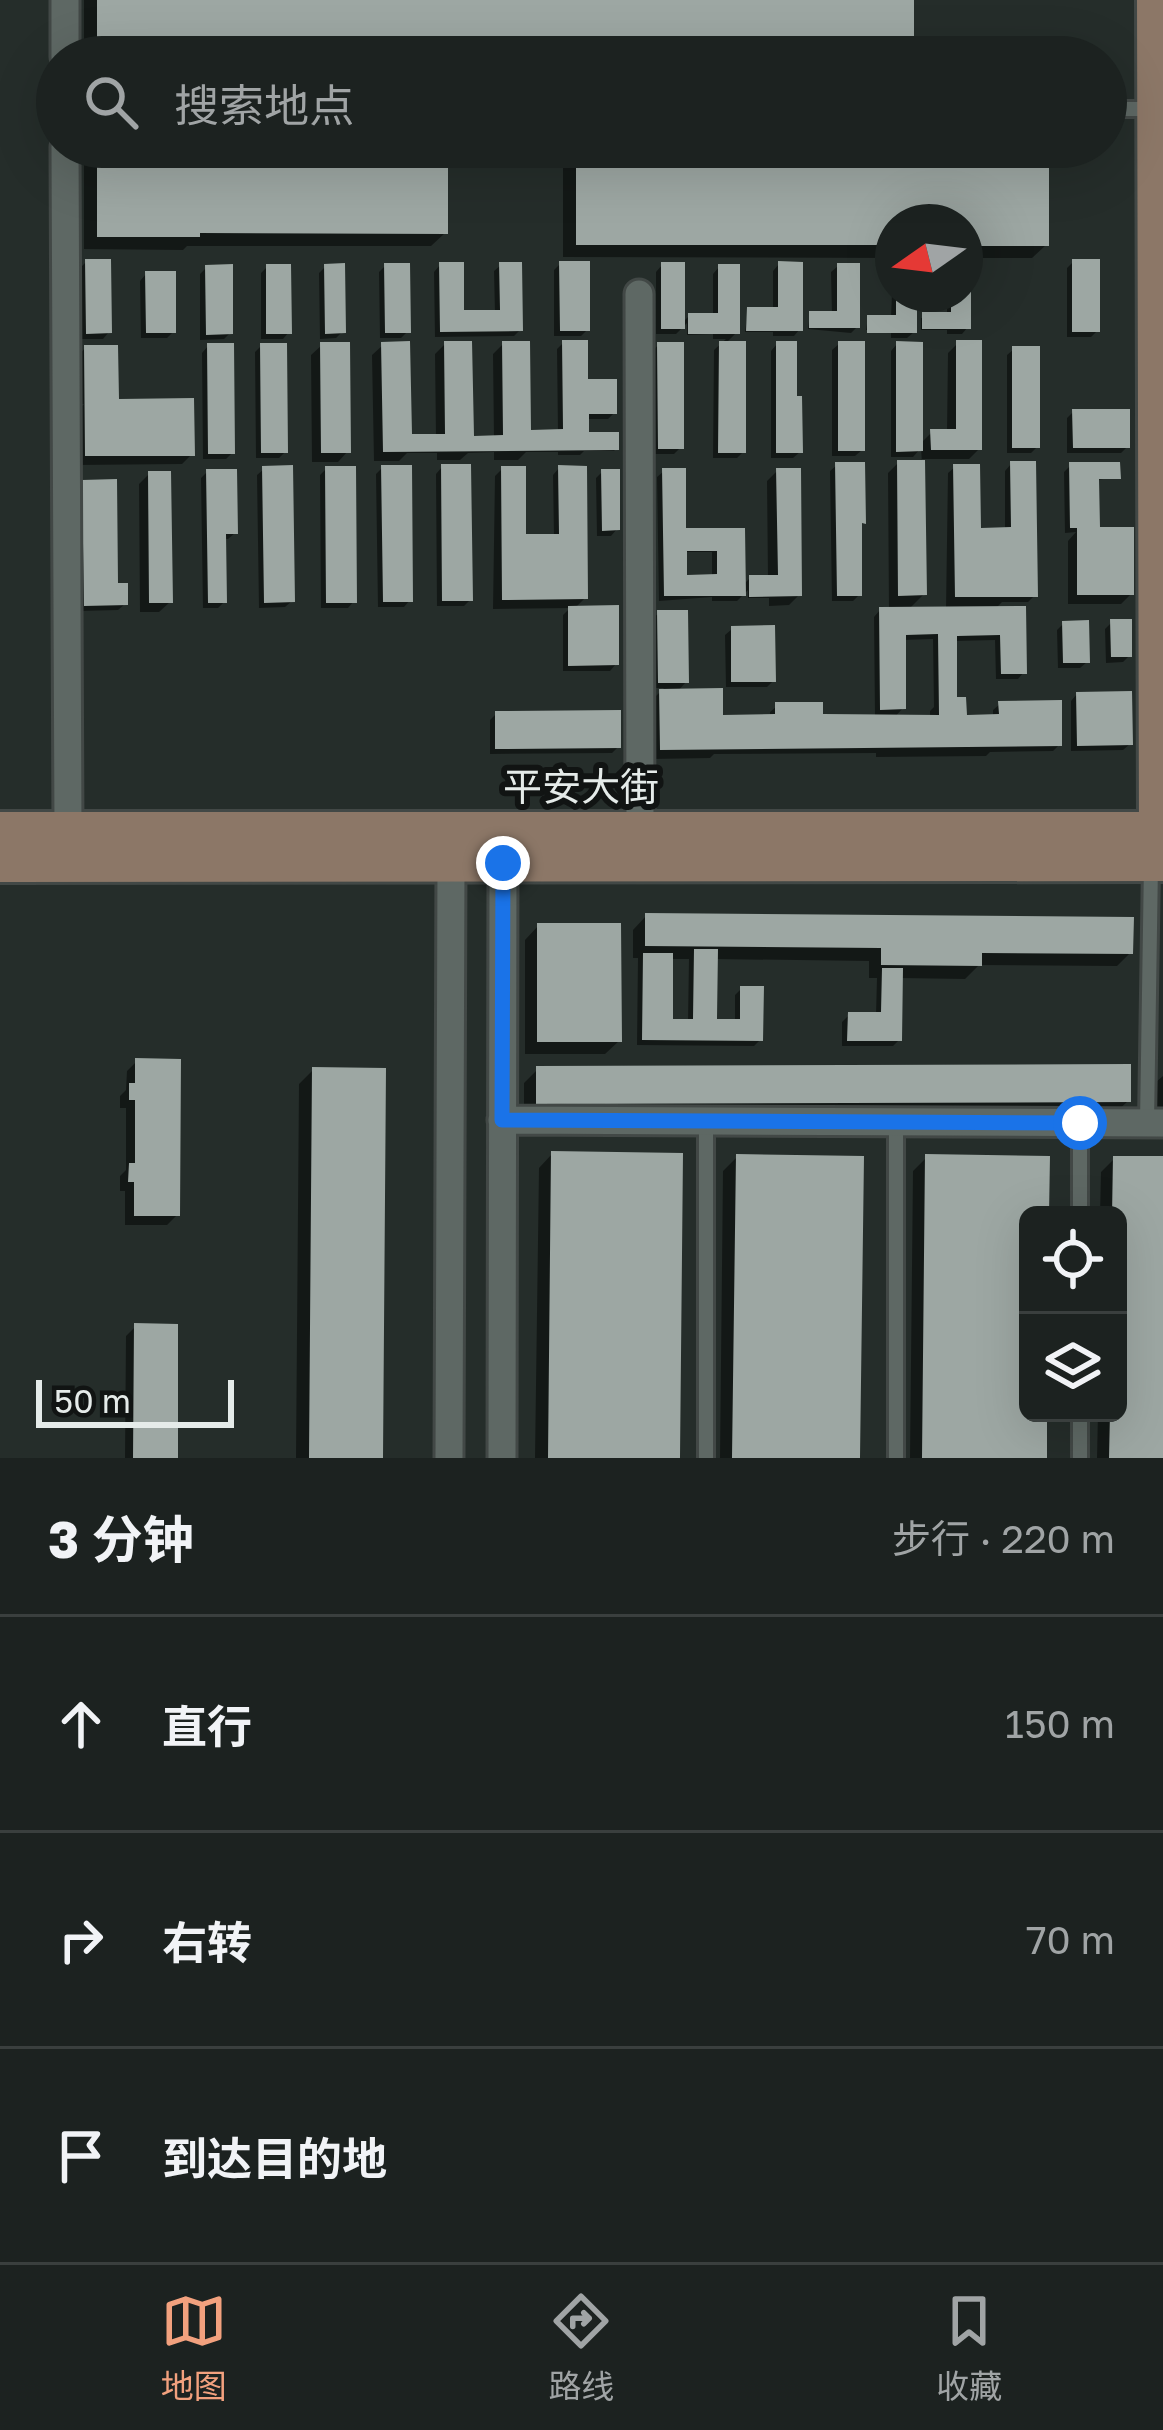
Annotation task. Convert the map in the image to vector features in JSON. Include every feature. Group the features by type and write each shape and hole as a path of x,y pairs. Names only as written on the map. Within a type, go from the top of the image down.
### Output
{"main road":[{"path":"1155,0 1159,846"},
{"name":"平安大街","path":"0,830 640,828 1159,846"},
{"name":"平安大街","path":"0,864 503,863 1159,846"}],"street":[{"path":"65,0 65,36"},
{"path":"65,168 68,830"},
{"path":"639,295 640,828"},
{"path":"449,1458 451,863"},
{"path":"502,1458 503,863"},
{"path":"502,1120 1155,1123"}],"lane":[{"path":"1127,109 1155,110"},
{"path":"1155,1123 1159,846"},
{"path":"706,1121 706,1458"},
{"path":"896,1121 896,1458"},
{"path":"1080,1123 1080,1206"},
{"path":"1080,1422 1080,1458"}],"building":[{"path":"97,0 914,0 914,36 97,36"},
{"path":"97,168 448,168 448,234 97,237"},
{"path":"576,168 1049,168 1049,246 983,246 983,204 875,204 875,245 576,245"},
{"path":"85,259 111,259 112,333 86,334"},
{"path":"1072,259 1100,259 1100,332 1072,332"},
{"path":"559,261 590,261 590,331 560,331"},
{"path":"778,261 803,262 803,331 746,331 747,307 778,307"},
{"path":"439,262 464,262 464,310 500,310 499,262 522,262 523,331 440,332"},
{"path":"661,262 685,262 685,329 661,329"},
{"path":"345,263 346,333 325,334 324,264"},
{"path":"384,263 410,263 411,333 385,333"},
{"path":"837,263 860,263 860,328 809,328 809,311 837,311"},
{"path":"233,264 233,334 206,335 205,265"},
{"path":"266,264 291,264 292,334 266,334"},
{"path":"718,264 740,264 740,334 688,334 688,313 718,313"},
{"path":"145,271 176,271 176,333 146,333"},
{"path":"917,312 917,333 867,333 867,315"},
{"path":"922,312 971,312 971,329 922,329"},
{"path":"562,340 588,340 588,379 617,379 617,414 589,414 589,432 619,432 619,450 383,452 381,342 410,341 412,434 445,434 444,341 472,341 474,436 503,435 502,341 530,341 531,430 563,429"},
{"path":"956,340 982,340 982,450 931,450 930,429 956,429"},
{"path":"719,341 746,341 746,453 718,453"},
{"path":"776,341 797,341 803,453 776,453"},
{"path":"838,341 865,341 865,451 838,451"},
{"path":"896,341 923,342 923,451 896,452"},
{"path":"320,342 350,342 351,453 321,453"},
{"path":"657,342 684,342 684,449 658,449"},
{"path":"207,343 234,343 235,454 208,454"},
{"path":"260,343 287,343 288,453 261,453"},
{"path":"84,345 118,345 119,399 194,398 195,456 85,456"},
{"path":"1012,346 1040,346 1040,448 1012,448"},
{"path":"1072,409 1130,409 1130,448 1073,448"},
{"path":"897,460 925,460 927,595 898,596"},
{"path":"1010,461 1036,461 1038,597 955,597 953,464 980,464 981,528 1011,527"},
{"path":"835,462 865,462 862,596 837,596"},
{"path":"1069,462 1120,462 1121,479 1099,479 1100,527 1134,527 1134,595 1077,595 1077,528 1070,528"},
{"path":"441,464 471,464 473,601 442,601"},
{"path":"293,465 295,602 264,603 262,466"},
{"path":"381,465 412,465 413,602 383,602"},
{"path":"558,465 587,466 588,599 502,600 501,466 526,466 526,534 559,534"},
{"path":"325,466 356,466 357,603 326,603"},
{"path":"662,468 686,468 686,528 745,528 746,596 664,596","holes":["687,551 717,551 717,574 687,575"]},
{"path":"776,468 801,468 802,596 749,597 749,575 778,575"},
{"path":"206,469 237,469 238,534 226,534 227,603 208,603"},
{"path":"601,469 620,469 620,530 602,531"},
{"path":"148,471 171,471 173,603 149,603"},
{"path":"117,479 118,583 128,583 128,605 84,606 82,480"},
{"path":"619,605 619,665 568,666 568,606"},
{"path":"1026,606 1027,674 1001,674 1000,635 957,636 957,697 966,697 967,715 999,714 998,701 1062,700 1062,746 660,750 659,689 723,688 723,715 775,714 775,702 823,702 823,714 939,715 938,634 906,635 906,709 880,710 879,607"},
{"path":"657,610 688,610 689,683 658,683"},
{"path":"1110,619 1132,619 1132,657 1111,657"},
{"path":"1089,620 1090,663 1063,663 1062,621"},
{"path":"775,625 776,682 731,682 731,626"},
{"path":"1132,691 1133,745 1077,746 1076,692"},
{"path":"621,710 621,748 495,749 495,711"},
{"path":"645,913 1134,917 1133,954 982,953 982,966 881,965 881,948 645,946"},
{"path":"537,923 621,923 622,1042 537,1042"},
{"path":"694,949 718,949 717,1019 740,1019 740,986 764,986 763,1041 642,1040 643,953 673,953 673,1019 693,1019"},
{"path":"882,968 903,968 902,1041 847,1041 848,1012 881,1012"},
{"path":"135,1058 181,1059 180,1216 134,1216 134,1182 128,1182 129,1163 135,1163 135,1100 129,1100 129,1083 135,1083"},
{"path":"1131,1064 1131,1102 536,1104 536,1066"},
{"path":"312,1067 386,1068 383,1458 309,1458"},
{"path":"551,1151 683,1153 680,1458 548,1458"},
{"path":"736,1154 864,1156 860,1458 732,1458"},
{"path":"925,1154 1050,1156 1049,1206 1019,1206 1019,1422 1047,1422 1047,1458 922,1458"},
{"path":"1113,1156 1163,1156 1163,1458 1109,1458 1110,1422 1127,1422 1127,1206 1112,1206"},
{"path":"134,1323 178,1324 178,1458 133,1458"}],"route":[{"path":"503,863 502,1120 1080,1123"}]}
